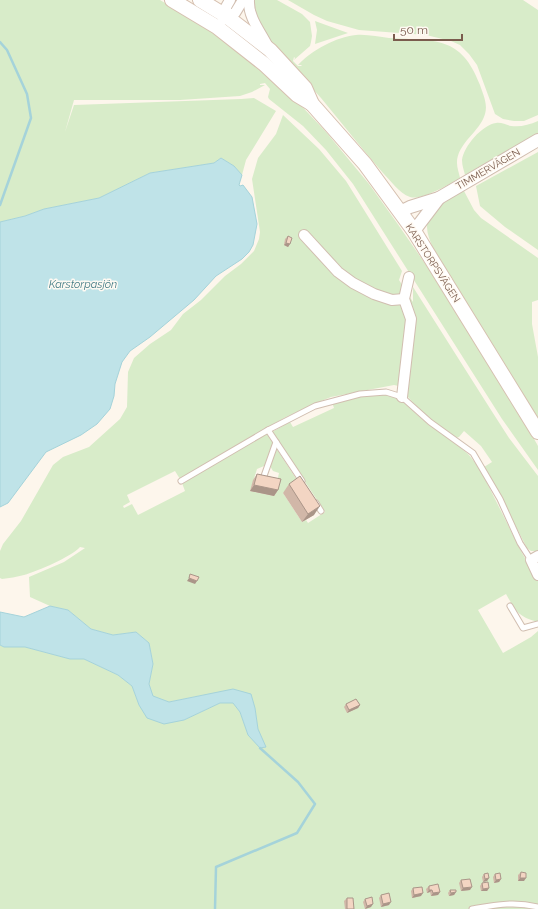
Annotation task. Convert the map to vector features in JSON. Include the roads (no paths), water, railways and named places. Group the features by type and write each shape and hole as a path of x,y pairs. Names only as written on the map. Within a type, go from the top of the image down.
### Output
{"main road":[{"name":"KARSTORPSVÄGEN","path":"172,0 221,21 270,50 305,88 312,104"},
{"name":"KARSTORPSVÄGEN","path":"200,0 297,95 312,104 365,164 414,231 538,432"}],"street":[{"path":"221,21 230,0"},
{"path":"221,21 235,13 243,0"},
{"path":"248,0 250,14 270,50"},
{"name":"TIMMERVÄGEN","path":"400,212 410,207 439,198 538,140"},
{"name":"TIMMERVÄGEN","path":"414,231 439,198"},
{"path":"304,236 338,272 353,283 374,294 392,300 404,299"},
{"path":"402,398 411,319 404,299 409,277"},
{"path":"534,558 538,575"}],"lane":[{"path":"181,481 268,430 315,406 360,394 386,392 402,398 430,422 473,453 500,499 520,543 534,558"},
{"path":"268,430 305,486"},
{"path":"257,475 267,477 276,442"},
{"path":"313,499 321,511"},
{"path":"510,606 523,628 538,624"},
{"path":"472,909 502,903 518,906 538,907"}],"water":[{"name":"Karstorpasjön","path":"221,158 234,166 242,175 239,185 243,185 252,197 257,224 253,245 249,252 242,259 216,276 194,300 150,337 130,351 122,362 115,384 114,396 110,409 97,424 81,435 46,452 8,503 0,507 0,222 25,216 44,209 99,198 150,173 214,163"},
{"path":"50,606 68,610 91,629 113,635 136,632 149,643 153,664 149,684 153,696 169,702 233,689 251,694 258,729 266,747 260,748 248,735 240,712 233,703 220,703 184,720 164,724 147,718 139,705 132,686 118,675 84,659 70,659 25,647 4,647 0,645 0,612 24,617"}],"waterway":[{"path":"0,42 7,50 27,94 31,118 0,205"},
{"path":"215,909 216,867 297,833 315,804 298,782 260,748"}]}
